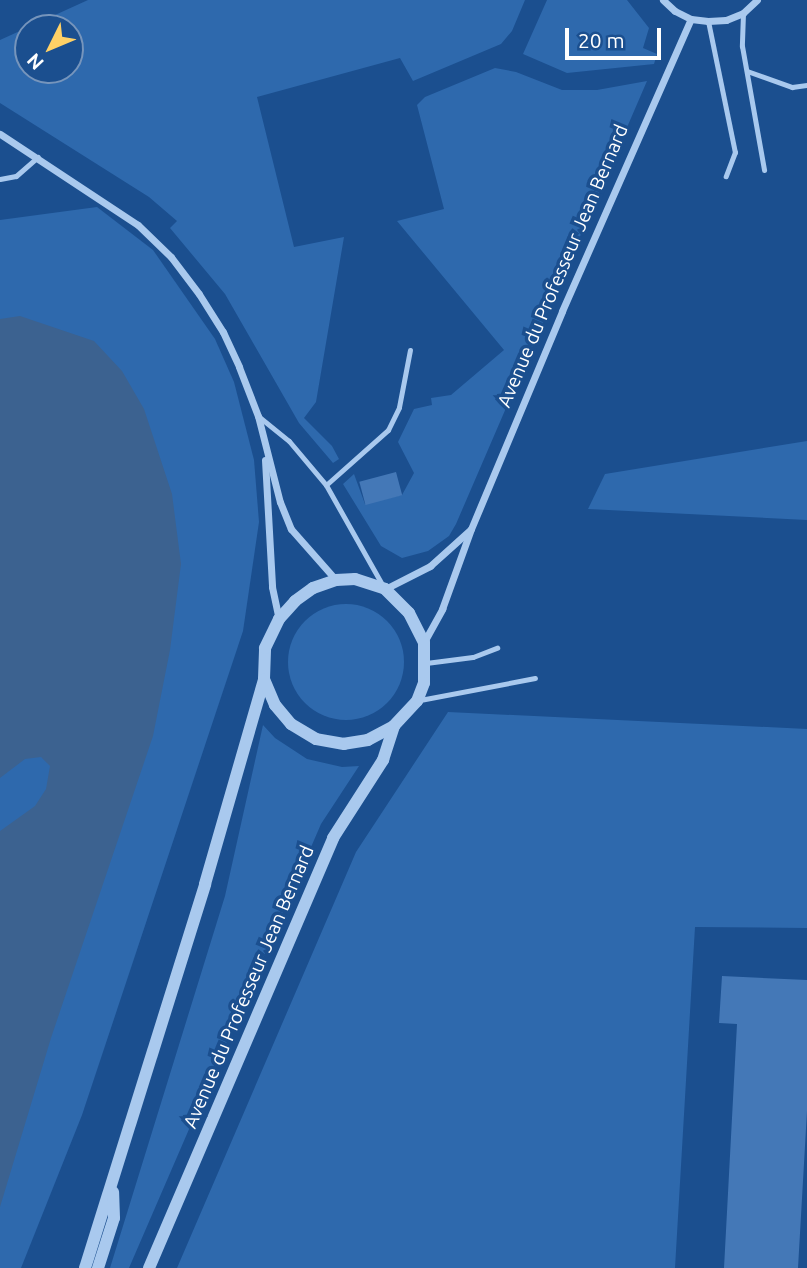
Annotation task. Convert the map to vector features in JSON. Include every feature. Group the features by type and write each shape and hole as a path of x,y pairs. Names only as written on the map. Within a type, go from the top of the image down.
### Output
{"street":[{"path":"663,0 675,11 691,19 708,21 726,20 743,12 757,0"},
{"name":"Avenue du Professeur Jean Bernard","path":"424,642 442,609 471,529 562,311 691,19"},
{"path":"0,134 138,225 171,257 223,332 258,416 264,446 291,529 336,580 313,588 295,601 279,619 265,648 264,679 85,1268"},
{"path":"264,446 272,587 279,619"},
{"name":"Avenue du Professeur Jean Bernard","path":"385,589 430,566 471,529"},
{"name":"Avenue du Professeur Jean Bernard","path":"264,679 275,705 291,724 316,740 344,744 368,740 394,726 417,701 424,683 426,663 424,642 409,613 385,589 355,579 336,580"},
{"name":"Avenue du Professeur Jean Bernard","path":"149,1268 333,838 383,760 394,726"},
{"path":"98,1268 114,1218 112,1181"}],"lane":[{"path":"743,12 742,46 764,170"},
{"path":"708,21 735,152 726,176"},
{"path":"746,71 792,87 807,85"},
{"path":"0,179 16,176 38,157"},
{"path":"326,485 388,430 399,407 410,350"},
{"path":"258,416 289,441 326,485 385,589"},
{"path":"426,663 473,657 497,648"},
{"path":"417,701 535,678"}],"shaded area":[{"path":"88,0 525,0 512,31 501,44 413,81 400,58 257,97 294,247 344,237 316,402 304,418 332,446 339,459 333,463 299,423 225,294 170,228 177,221 149,197 0,103 0,40 14,34 14,84 84,84 84,14 57,14"},
{"path":"547,0 627,0 649,28 643,48 657,54 654,64 567,73 523,54"},
{"path":"495,68 516,72 562,90 597,90 647,81 456,524 449,536 428,551 402,558 381,546 343,484 354,474 365,504 402,495 414,473 398,442 414,409 432,405 431,398 451,395 504,350 397,221 444,209 417,105 425,97"},
{"path":"97,207 153,250 215,339 234,382 254,460 259,522 243,631 82,1115 21,1268 0,1268 0,220"},
{"path":"20,316 94,341 122,371 144,409 172,494 181,564 170,650 153,736 51,1038 0,1207 0,831 35,806 46,789 50,766 41,757 25,759 0,778 0,319"},
{"path":"807,441 807,520 588,509 605,474"},
{"path":"346,604 368,609 387,621 399,640 404,662 399,684 387,703 368,715 346,720 324,715 305,703 293,684 288,662 293,640 305,621 324,609"},
{"path":"448,712 807,729 807,928 695,927 675,1268 177,1268 356,852"},
{"path":"263,725 275,738 307,759 342,767 359,766 321,824 129,1268 110,1268 225,896"}],"building":[{"path":"396,472 402,495 366,505 359,482"},
{"path":"722,976 807,980 807,1111 798,1268 724,1268 737,1024 719,1023"}]}
